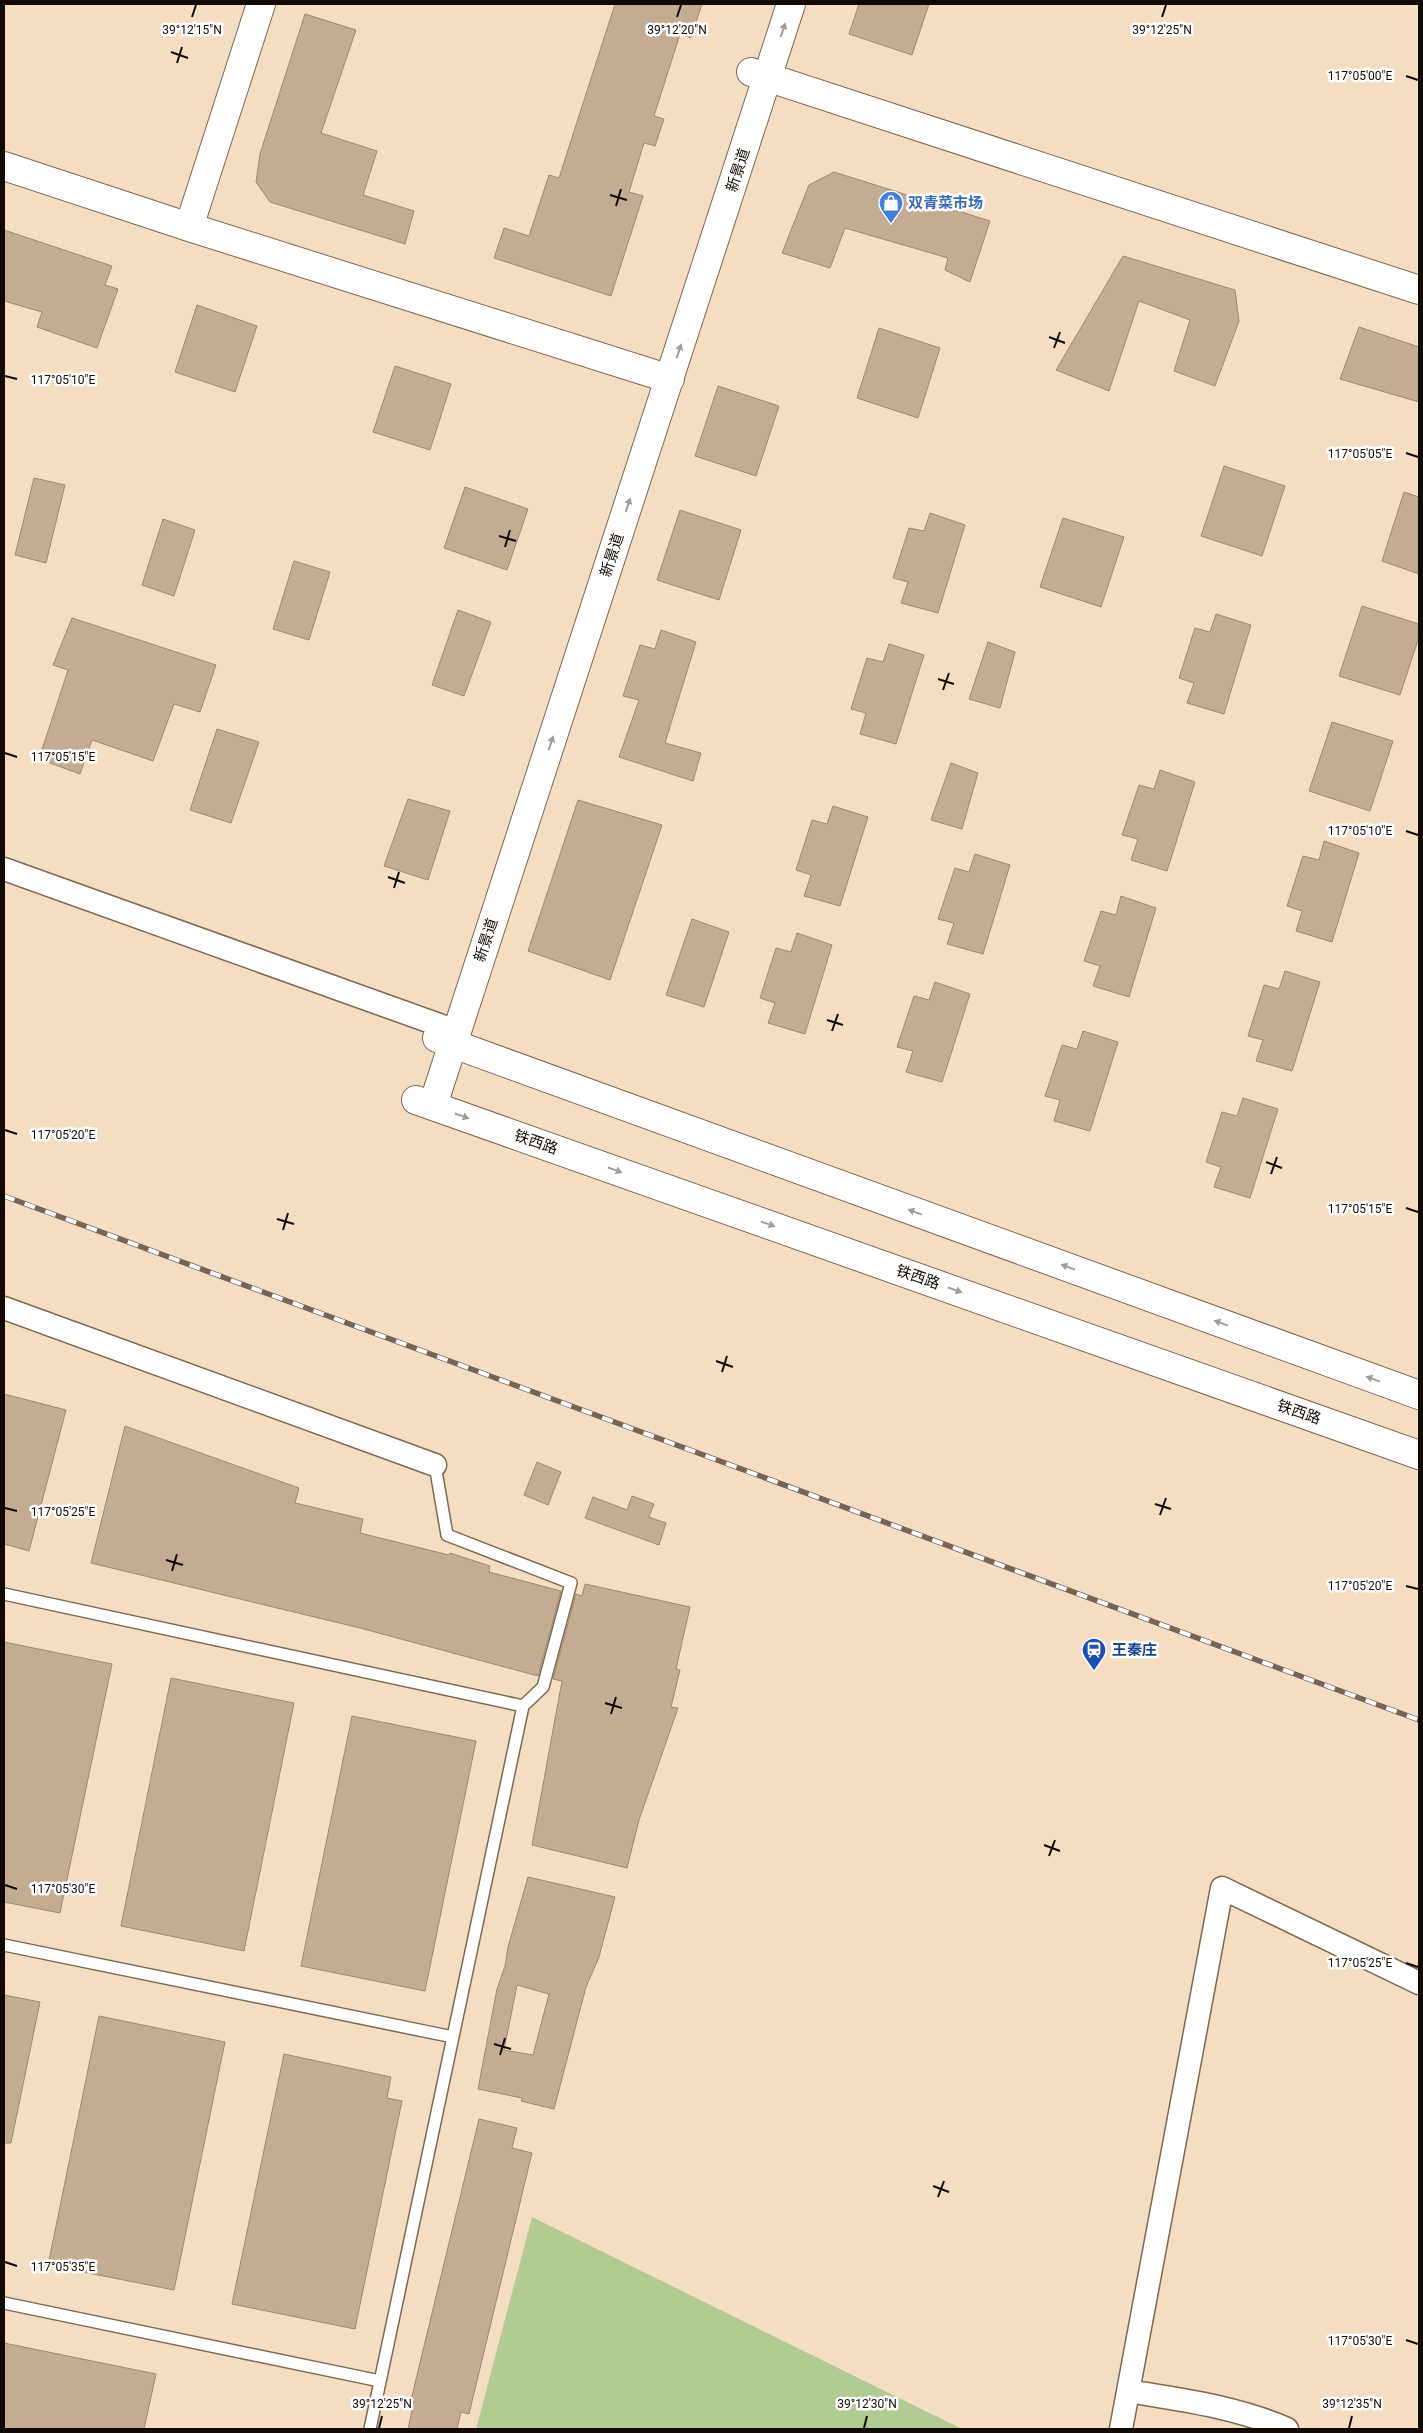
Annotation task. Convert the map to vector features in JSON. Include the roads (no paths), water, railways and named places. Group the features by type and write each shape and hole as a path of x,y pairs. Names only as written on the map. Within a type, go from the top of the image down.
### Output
{"street":[{"path":"189,228 261,4"},
{"name":"新景道","path":"759,74 772,4"},
{"name":"新景道","path":"424,1103 759,74 791,4"},
{"path":"759,74 1419,290"},
{"path":"4,166 189,228 661,376"},
{"path":"4,869 1419,1395"},
{"name":"铁西路","path":"424,1103 1418,1450"},
{"path":"4,1308 435,1465"},
{"path":"1121,2429 1222,1888 1419,1983"},
{"path":"1128,2390 1213,2406 1267,2420 1287,2429"}],"lane":[{"path":"370,2429 523,1706 542,1687 570,1583 447,1535 435,1465"},
{"path":"4,1594 523,1706"},
{"path":"4,1945 453,2037"},
{"path":"4,2303 380,2381"}],"railway":[{"path":"4,1196 1419,1720"}],"place":[{"name":"双青菜市场","path":"891,224"},
{"name":"王秦庄","path":"1094,1671"}]}
